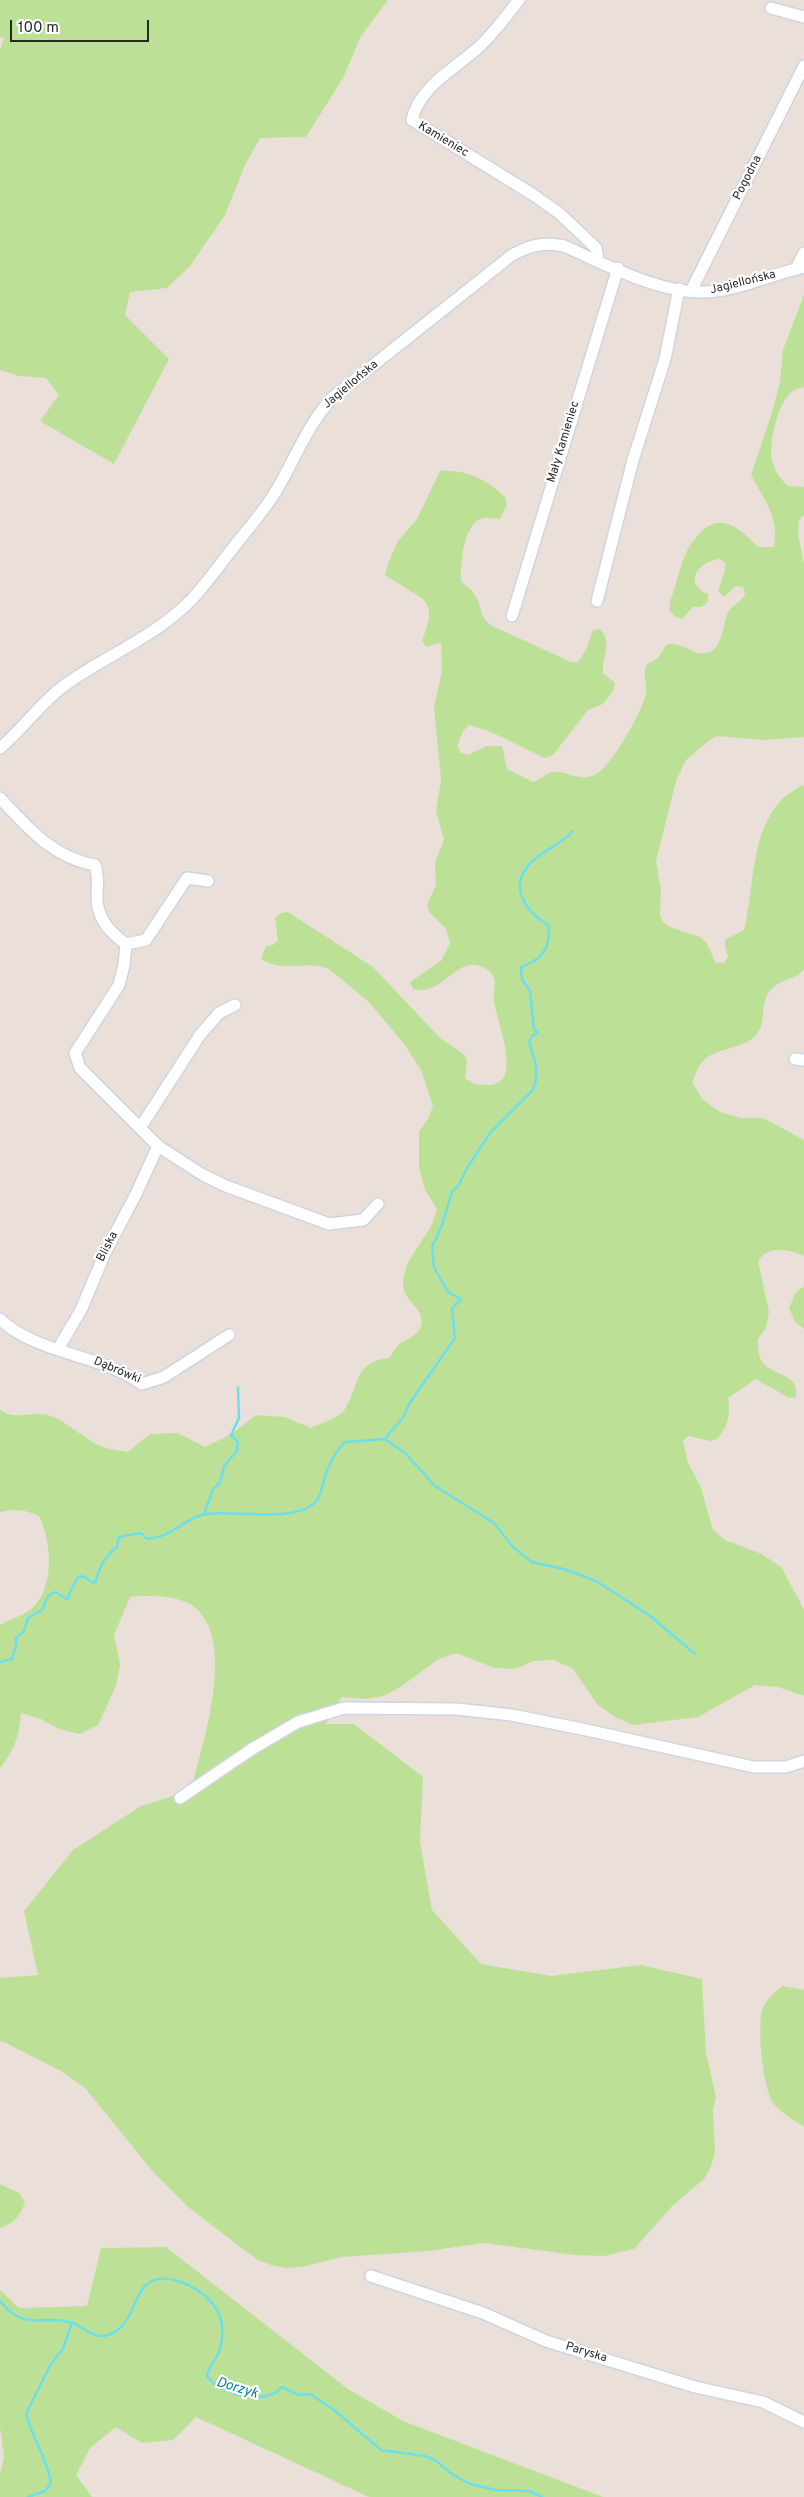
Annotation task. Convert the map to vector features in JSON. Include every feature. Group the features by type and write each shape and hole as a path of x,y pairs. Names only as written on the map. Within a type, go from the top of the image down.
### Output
{"street":[{"name":"Kamieniec","path":"519,0 482,44 429,90 414,108 412,120 532,194 558,213 596,248 598,260"},
{"path":"771,8 804,17"},
{"name":"Pogodna","path":"691,291 804,66"},
{"name":"Jagiellońska","path":"1,745 40,704 65,685 144,639 193,598 280,485 307,431 319,412 333,397 512,255 528,246 550,243 564,246 618,268 679,289 704,292 745,285 800,268"},
{"path":"800,268 804,253"},
{"name":"Mały Kamieniec","path":"512,616 618,268"},
{"path":"597,601 633,460 665,359 679,289"},
{"path":"0,798 37,838 60,854 81,863 95,865 99,878 96,894 97,910 113,934 126,944 146,940 187,878 208,881"},
{"path":"126,944 124,965 119,984 75,1053 80,1068 158,1146 203,1175 226,1186 329,1224 363,1220 378,1204"},
{"path":"140,1128 200,1035 219,1013 235,1005"},
{"name":"Bliska","path":"58,1349 81,1310 105,1253 136,1194 158,1146"},
{"name":"Dąbrówki","path":"0,1319 30,1338 128,1373 142,1384 164,1377 230,1335"},
{"path":"180,1798 252,1749 298,1722 344,1708 456,1709 512,1715 582,1728 754,1767 786,1767 804,1761"},
{"name":"Paryska","path":"370,2276 483,2313 546,2341 695,2387 763,2402 804,2422"}],"green space":[{"path":"0,0 388,0 361,36 343,78 306,137 260,138 245,165 225,215 190,266 167,288 130,292 125,315 169,359 114,464 40,421 59,395 46,378 19,376 0,370 0,50 4,38 0,37"},
{"path":"804,295 804,387 791,392 781,407 772,437 771,457 776,471 788,486 804,487 804,515 799,520 798,534 804,565 804,737 764,740 717,736 686,760 676,781 656,861 661,891 660,915 663,922 670,927 700,937 706,942 716,963 724,963 728,956 725,940 744,930 755,861 764,828 772,812 783,798 802,785 804,786 804,969 795,976 779,983 770,991 766,998 763,1018 758,1033 742,1044 709,1056 703,1061 692,1082 703,1100 720,1112 741,1118 763,1118 804,1140 804,1256 779,1250 768,1252 758,1261 769,1312 766,1328 758,1339 759,1354 763,1363 785,1376 794,1384 796,1397 789,1398 756,1379 728,1398 728,1420 724,1430 717,1439 710,1441 688,1436 683,1441 688,1463 700,1485 713,1530 725,1540 762,1554 782,1568 804,1610 804,1696 778,1687 755,1685 698,1717 633,1725 615,1717 597,1704 573,1669 554,1660 534,1661 515,1669 495,1668 456,1653 437,1660 402,1686 384,1696 364,1699 342,1697 330,1713 326,1724 354,1724 423,1777 420,1842 432,1910 481,1964 551,1976 641,1965 702,1979 706,2053 716,2097 713,2110 715,2153 704,2179 672,2206 634,2249 604,2256 575,2255 484,2243 428,2251 342,2257 301,2267 286,2268 271,2265 258,2260 187,2206 154,2173 85,2088 61,2071 2,2041 0,2042 0,1978 38,1975 24,1911 73,1850 141,1806 191,1790 208,1721 215,1667 213,1642 206,1622 193,1606 187,1602 171,1598 153,1596 130,1597 114,1635 120,1665 116,1686 98,1725 79,1734 59,1729 41,1719 21,1713 15,1742 0,1768 0,1625 27,1612 39,1600 48,1578 49,1552 47,1539 39,1516 20,1510 0,1512 0,1409 5,1413 16,1415 48,1415 61,1421 98,1445 128,1452 150,1434 178,1433 205,1447 233,1433 256,1415 285,1417 311,1428 334,1418 342,1412 350,1400 359,1376 364,1369 369,1364 378,1360 389,1358 398,1345 419,1330 422,1320 403,1289 403,1282 408,1263 430,1228 437,1209 425,1190 419,1167 419,1131 428,1119 433,1106 421,1070 404,1044 369,1002 329,969 312,965 279,965 261,959 266,946 273,945 278,940 275,918 281,913 288,912 373,967 440,1038 465,1055 467,1062 465,1078 476,1084 490,1085 500,1082 505,1074 507,1063 506,1049 494,1001 495,981 487,969 471,965 463,967 441,983 423,990 413,989 410,982 441,961 450,943 446,929 429,912 427,905 436,885 435,862 444,840 436,811 441,780 434,707 442,671 441,642 426,647 422,641 429,620 427,604 423,599 385,575 389,561 398,541 417,519 440,471 458,472 475,476 491,485 505,497 507,505 500,519 484,518 477,521 471,527 462,556 461,582 474,593 482,614 490,625 571,662 578,662 586,650 593,630 600,629 606,639 603,673 615,683 613,691 603,704 588,710 553,755 545,758 491,732 469,725 463,731 457,746 461,753 468,755 487,746 502,746 507,769 533,782 553,772 579,777 595,775 602,770 617,751 638,714 646,695 646,665 658,658 666,645 670,644 675,644 698,653 707,653 713,650 721,638 726,616 745,594 743,587 736,586 724,597 718,591 725,571 725,563 719,559 711,561 699,569 695,579 696,585 700,590 708,594 708,602 701,607 693,607 682,619 674,616 669,610 670,602 688,548 693,541 709,526 716,523 724,523 738,529 758,547 774,547 773,517 751,475 772,413 780,382 783,350"},
{"path":"804,1286 804,1329 795,1322 789,1308 796,1292"},
{"path":"783,1986 804,1990 804,2127 773,2103 769,2096 764,2071 760,2041 761,2016 767,2001"},
{"path":"0,2184 19,2193 25,2202 16,2218 0,2228"},
{"path":"166,2247 348,2389 403,2421 603,2497 369,2497 196,2417 173,2440 142,2443 116,2427 90,2448 76,2475 92,2497 0,2497 0,2474 4,2457 0,2427 0,2290 19,2308 87,2306 101,2248"}],"waterway":[{"path":"385,1439 401,1420 409,1404 455,1338 452,1309 461,1299 448,1292 434,1267 432,1247 442,1225 452,1192 458,1186 467,1168 490,1133 533,1090 535,1084 536,1066 529,1042 533,1035 538,1033 534,1029 530,991 522,979 521,967 535,961 544,952 549,933 548,925 539,919 525,903 521,895 520,886 526,868 535,859 573,831"},
{"path":"204,1514 213,1489 220,1483 224,1466 237,1451 238,1442 231,1435 239,1418 238,1388"},
{"path":"0,1662 12,1659 16,1638 24,1631 28,1618 42,1610 48,1596 55,1592 67,1599 77,1578 83,1576 94,1583 96,1581 103,1562 117,1547 119,1537 141,1533 147,1539 159,1537 195,1517 206,1514 276,1514 302,1510 316,1502 330,1463 345,1442 385,1439 405,1453 435,1486 494,1523 513,1547 532,1562 564,1569 596,1581 649,1615 695,1654"},
{"name":"Dorzyk","path":"0,2301 18,2317 35,2320 63,2320 96,2335 106,2336 119,2329 124,2323 139,2294 148,2283 162,2279 171,2279 184,2283 211,2301 220,2317 222,2327 220,2349 207,2376 222,2388 232,2393 255,2397 275,2393 282,2387 299,2395 310,2394 334,2410 381,2450 425,2456 435,2460 452,2474 470,2484 496,2490 529,2491 542,2497"},
{"path":"28,2497 45,2491 51,2483 26,2414 51,2364 63,2349 72,2323"}]}
